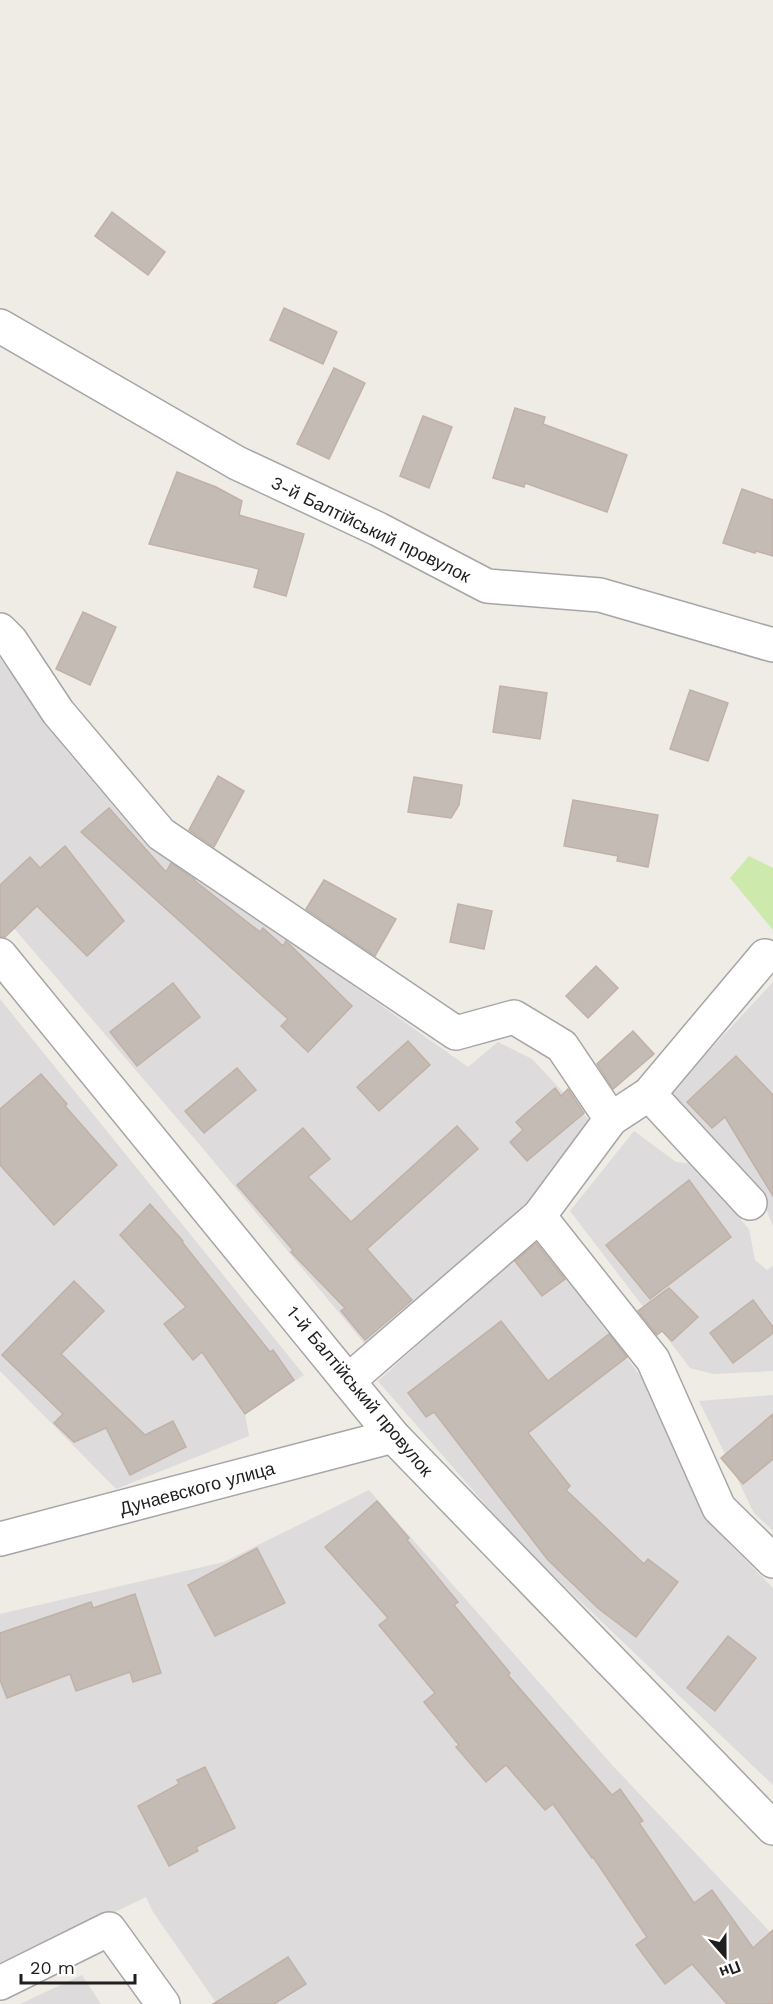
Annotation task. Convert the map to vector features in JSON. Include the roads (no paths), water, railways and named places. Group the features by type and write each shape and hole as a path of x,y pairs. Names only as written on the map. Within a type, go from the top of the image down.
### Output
{"street":[{"name":"3-й Балтійський провулок","path":"0,326 237,463 378,529 487,586 600,595 773,645"},
{"path":"0,630 11,640 58,712 161,834 456,1033 514,1017 562,1046 611,1119"},
{"name":"1-й Балтійський провулок","path":"0,955 393,1436 773,1828"},
{"path":"348,1381 539,1216 611,1119 649,1094 765,956"},
{"path":"649,1094 750,1203"},
{"path":"539,1216 653,1360 720,1508 773,1561"},
{"name":"Дунаевского улица","path":"0,1539 393,1436"},
{"path":"0,1983 109,1929 163,2004"}]}
